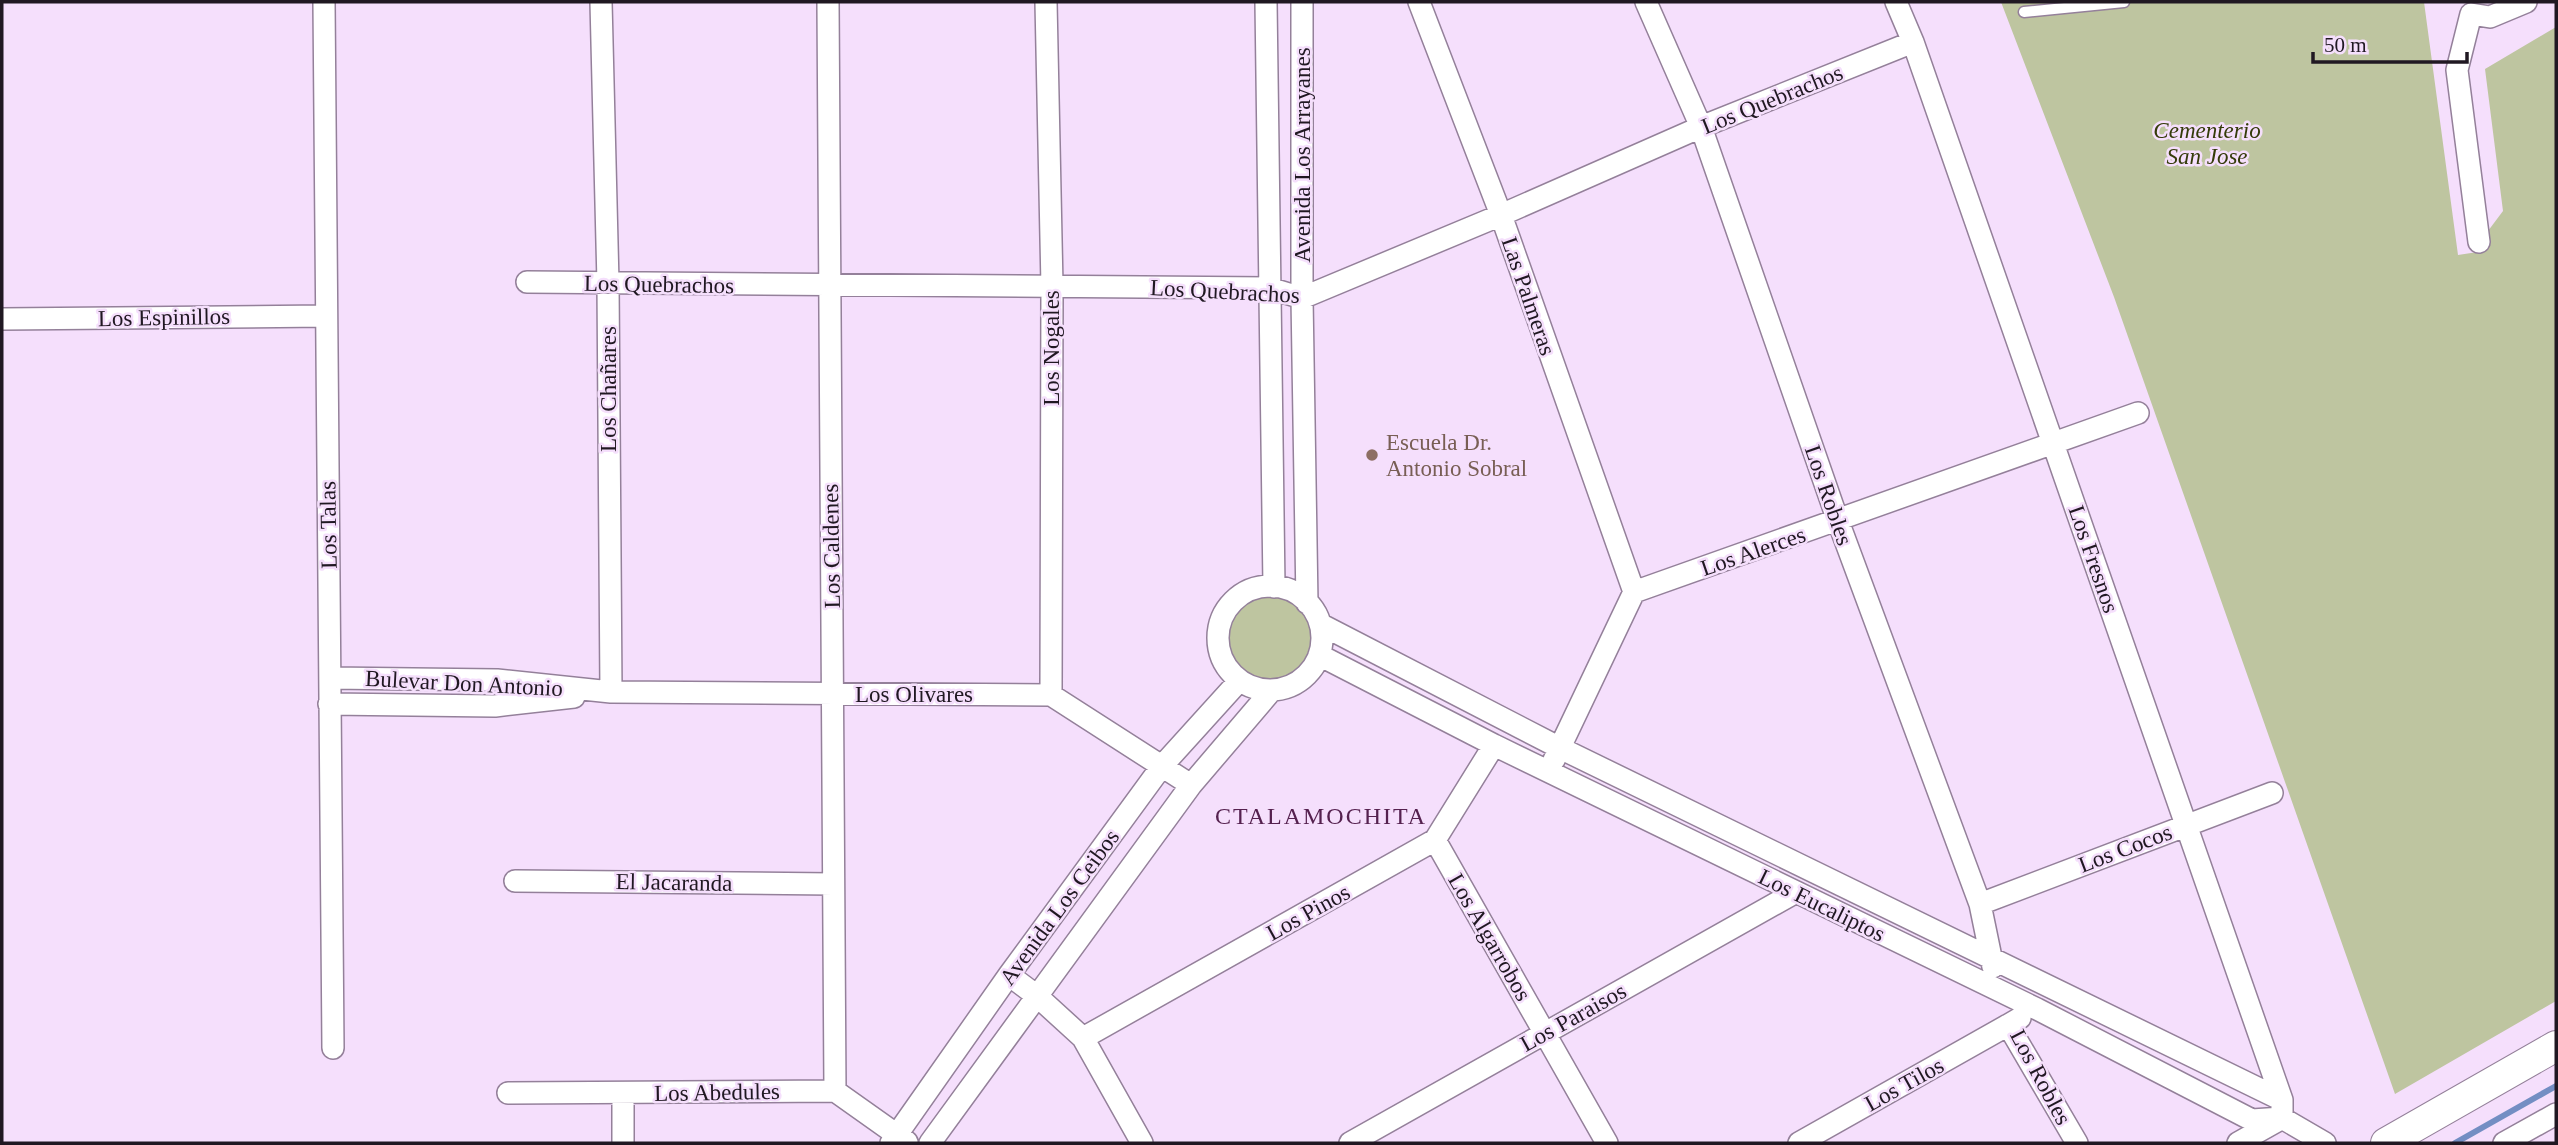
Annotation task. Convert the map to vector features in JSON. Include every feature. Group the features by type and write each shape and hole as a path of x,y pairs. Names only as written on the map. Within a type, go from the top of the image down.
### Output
{"main road":[{"path":"2386,1143 2556,1046"}],"street":[{"name":"Los Talas","path":"324,2 333,1048"},
{"name":"Los Chañares","path":"601,2 608,283 611,692"},
{"name":"Los Caldenes","path":"828,2 835,1091"},
{"name":"Los Nogales","path":"1046,2 1052,286 1051,695"},
{"name":"Avenida Los Arrayanes","path":"1266,2 1274,587"},
{"name":"Avenida Los Arrayanes","path":"1302,2 1302,298 1307,603"},
{"name":"Las Palmeras","path":"1419,2 1501,215 1634,592"},
{"name":"Los Robles","path":"1646,2 1701,127 1838,521 1980,904 1999,992"},
{"name":"Los Fresnos","path":"1896,2 1913,42 2188,824 2282,1109"},
{"path":"2479,242 2457,70 2467,8 2490,17 2526,2"},
{"name":"Los Quebrachos","path":"527,282 1269,288 1302,298 1501,215 1701,127 1913,42"},
{"name":"Los Espinillos","path":"2,319 326,316"},
{"name":"Los Alerces","path":"1634,592 2138,413"},
{"path":"1274,587 1286,589 1307,603 1320,624 1322,640 1312,669 1301,680 1272,690 1254,688 1239,681 1228,670 1218,643 1219,628 1224,614 1233,602 1245,593 1274,587"},
{"path":"1549,772 1634,592"},
{"name":"Los Eucaliptos","path":"1320,624 1560,748 2058,990 2282,1109 2325,1143"},
{"name":"Los Eucaliptos","path":"1319,655 1494,746 2037,1009 2252,1120 2282,1109"},
{"name":"Bulevar Don Antonio","path":"330,678 498,680 611,692"},
{"name":"Avenida Los Ceibos","path":"899,1141 1009,975 1162,766 1239,681"},
{"name":"Avenida Los Ceibos","path":"930,1143 1191,785 1272,690"},
{"name":"Bulevar Don Antonio","path":"329,704 495,706 611,692"},
{"name":"Los Olivares","path":"611,692 1051,695"},
{"path":"1051,695 1191,785"},
{"name":"Los Pinos","path":"1083,1038 1436,840 1494,746"},
{"name":"Los Cocos","path":"1980,904 2272,793"},
{"name":"Los Algarrobos","path":"1436,840 1608,1143"},
{"name":"El Jacaranda","path":"515,881 833,884"},
{"name":"Los Paraisos","path":"1350,1143 1796,892"},
{"path":"1009,975 1037,996 1083,1038 1142,1143"},
{"name":"Los Robles","path":"2058,990 2037,1009 2008,1025 2077,1143"},
{"name":"Los Tilos","path":"1799,1143 2008,1025"},
{"path":"835,1091 899,1141"},
{"name":"Los Abedules","path":"508,1093 835,1091"},
{"path":"623,1093 623,1143"},
{"path":"2238,1143 2282,1109"},
{"path":"2504,1143 2556,1114"}],"lane":[{"path":"2024,12 2124,2"}],"green space":[{"name":"Cementerio San Jose","path":"2001,2 2424,2 2458,255 2484,251 2485,235 2503,211 2485,69 2556,27 2556,1001 2395,1094 2114,297"},
{"path":"1270,586 1290,590 1307,601 1318,618 1322,638 1318,658 1307,675 1290,686 1270,690 1250,686 1233,675 1222,658 1218,638 1222,618 1233,601 1250,590"}],"waterway":[{"path":"2455,1143 2556,1086"}],"place":[{"name":"Escuela Dr. Antonio Sobral","path":"1372,455"}],"district":[{"name":"CTALAMOCHITA","path":"1321,816"}]}
